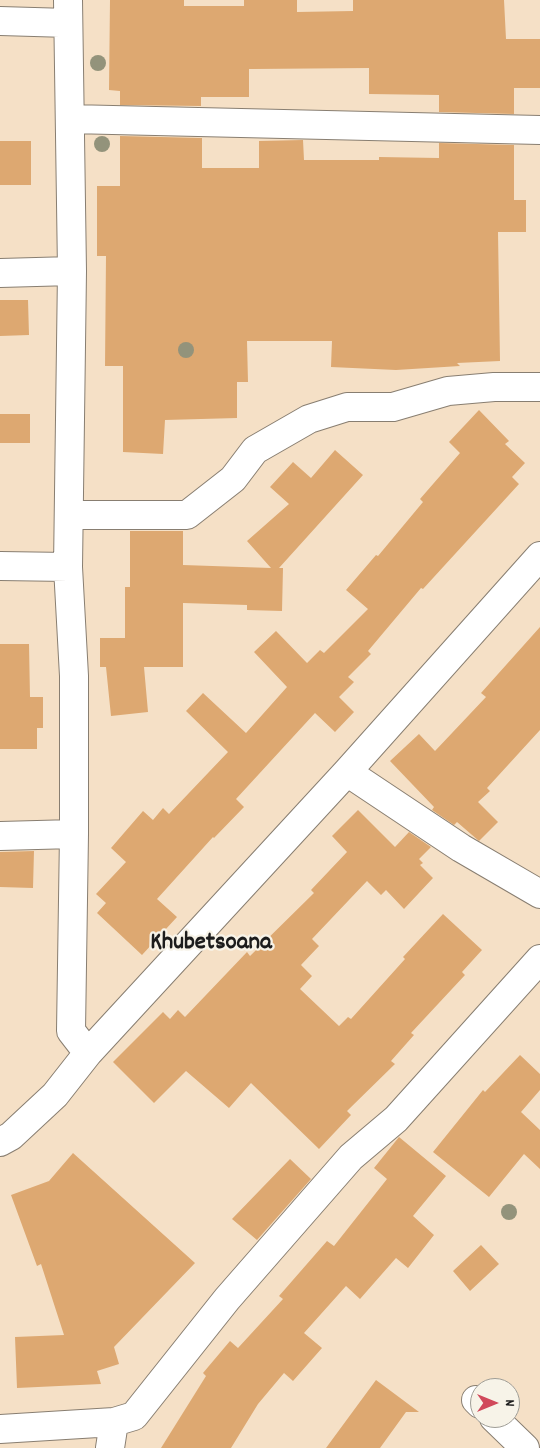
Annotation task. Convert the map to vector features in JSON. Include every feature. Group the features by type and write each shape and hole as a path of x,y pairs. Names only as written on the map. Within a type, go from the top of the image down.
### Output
{"street":[{"path":"0,21 68,12 72,271 68,567 74,676 71,1031 88,1053"},
{"path":"70,119 540,130"},
{"path":"0,272 72,271"},
{"path":"70,515 188,515 233,478 255,450 309,419 347,408 394,408 448,392 494,387 540,387"},
{"path":"0,1142 11,1136 55,1095 88,1053 347,772 540,556"},
{"path":"0,566 68,567"},
{"path":"347,772 461,848 540,894"},
{"path":"0,836 74,834"},
{"path":"0,1429 112,1435 134,1416 227,1299 351,1157 396,1119 540,959"},
{"path":"504,1428 525,1448"}],"building":[{"path":"110,0 184,0 184,6 244,6 244,0 297,0 297,12 353,11 353,0 504,0 506,39 540,39 540,88 514,88 514,114 439,112 439,95 369,94 369,68 249,69 249,97 201,97 201,106 120,105 120,91 109,90"},
{"path":"120,136 202,138 202,168 259,168 259,141 303,140 304,160 379,160 379,157 439,158 439,143 514,145 514,200 526,200 526,232 498,232 500,361 457,363 460,366 396,370 331,367 332,341 247,341 248,382 237,382 237,418 165,420 163,454 123,452 123,366 105,366 106,256 97,256 97,186 120,186"},
{"path":"0,141 31,141 31,185 0,185"},
{"path":"0,300 28,300 29,335 0,336"},
{"path":"479,410 509,441 505,444 525,463 512,477 519,484 423,589 421,588 368,651 371,654 348,677 354,682 339,697 354,712 335,732 315,713 236,799 244,807 213,837 157,899 177,917 142,955 97,913 106,903 96,894 126,862 111,848 143,811 153,820 163,808 169,814 228,752 186,711 203,693 246,733 287,687 254,652 276,631 307,663 320,650 324,653 368,609 346,590 376,555 378,556 423,502 420,499 460,453 449,442"},
{"path":"0,414 30,414 30,443 0,443"},
{"path":"335,450 363,475 279,568 283,568 282,611 247,610 247,605 183,603 183,667 144,667 148,712 111,716 106,667 100,667 100,638 125,638 125,587 130,587 130,531 183,531 183,565 271,568 247,541 289,504 270,487 293,462 311,478"},
{"path":"540,627 540,730 487,788 490,791 478,802 498,822 479,841 457,822 454,825 432,810 434,807 390,761 419,734 435,751 486,697 481,693"},
{"path":"0,644 29,644 30,697 43,697 43,728 37,728 37,749 0,749"},
{"path":"358,810 395,847 409,832 431,847 419,859 423,863 420,865 433,878 404,909 386,890 381,895 367,881 312,939 319,946 301,965 312,976 300,989 339,1026 348,1017 351,1019 405,959 403,957 443,914 482,950 462,972 465,975 411,1033 414,1035 391,1061 395,1064 347,1111 351,1115 319,1149 251,1083 229,1108 186,1071 154,1103 113,1062 163,1012 170,1019 178,1010 185,1017 247,952 250,956 314,893 311,890 347,852 332,836"},
{"path":"34,851 33,888 0,887 0,852"},
{"path":"520,1055 540,1074 540,1090 521,1112 540,1130 540,1169 524,1154 489,1197 433,1152 483,1090 485,1092"},
{"path":"399,1137 446,1176 413,1216 434,1235 408,1268 396,1258 360,1299 346,1286 304,1333 322,1348 293,1381 284,1373 258,1404 231,1448 161,1448 206,1376 203,1373 230,1341 238,1348 283,1299 279,1296 327,1241 334,1246 387,1179 374,1168"},
{"path":"73,1153 195,1263 114,1347 119,1364 97,1371 101,1384 17,1388 15,1337 64,1335 41,1264 37,1266 11,1195 49,1181"},
{"path":"290,1159 311,1179 257,1240 232,1219"},
{"path":"481,1245 499,1264 470,1291 453,1271"},
{"path":"376,1380 419,1412 406,1412 380,1448 326,1448"}],"district":[{"name":"Khubetsoana","path":"211,945"}]}
